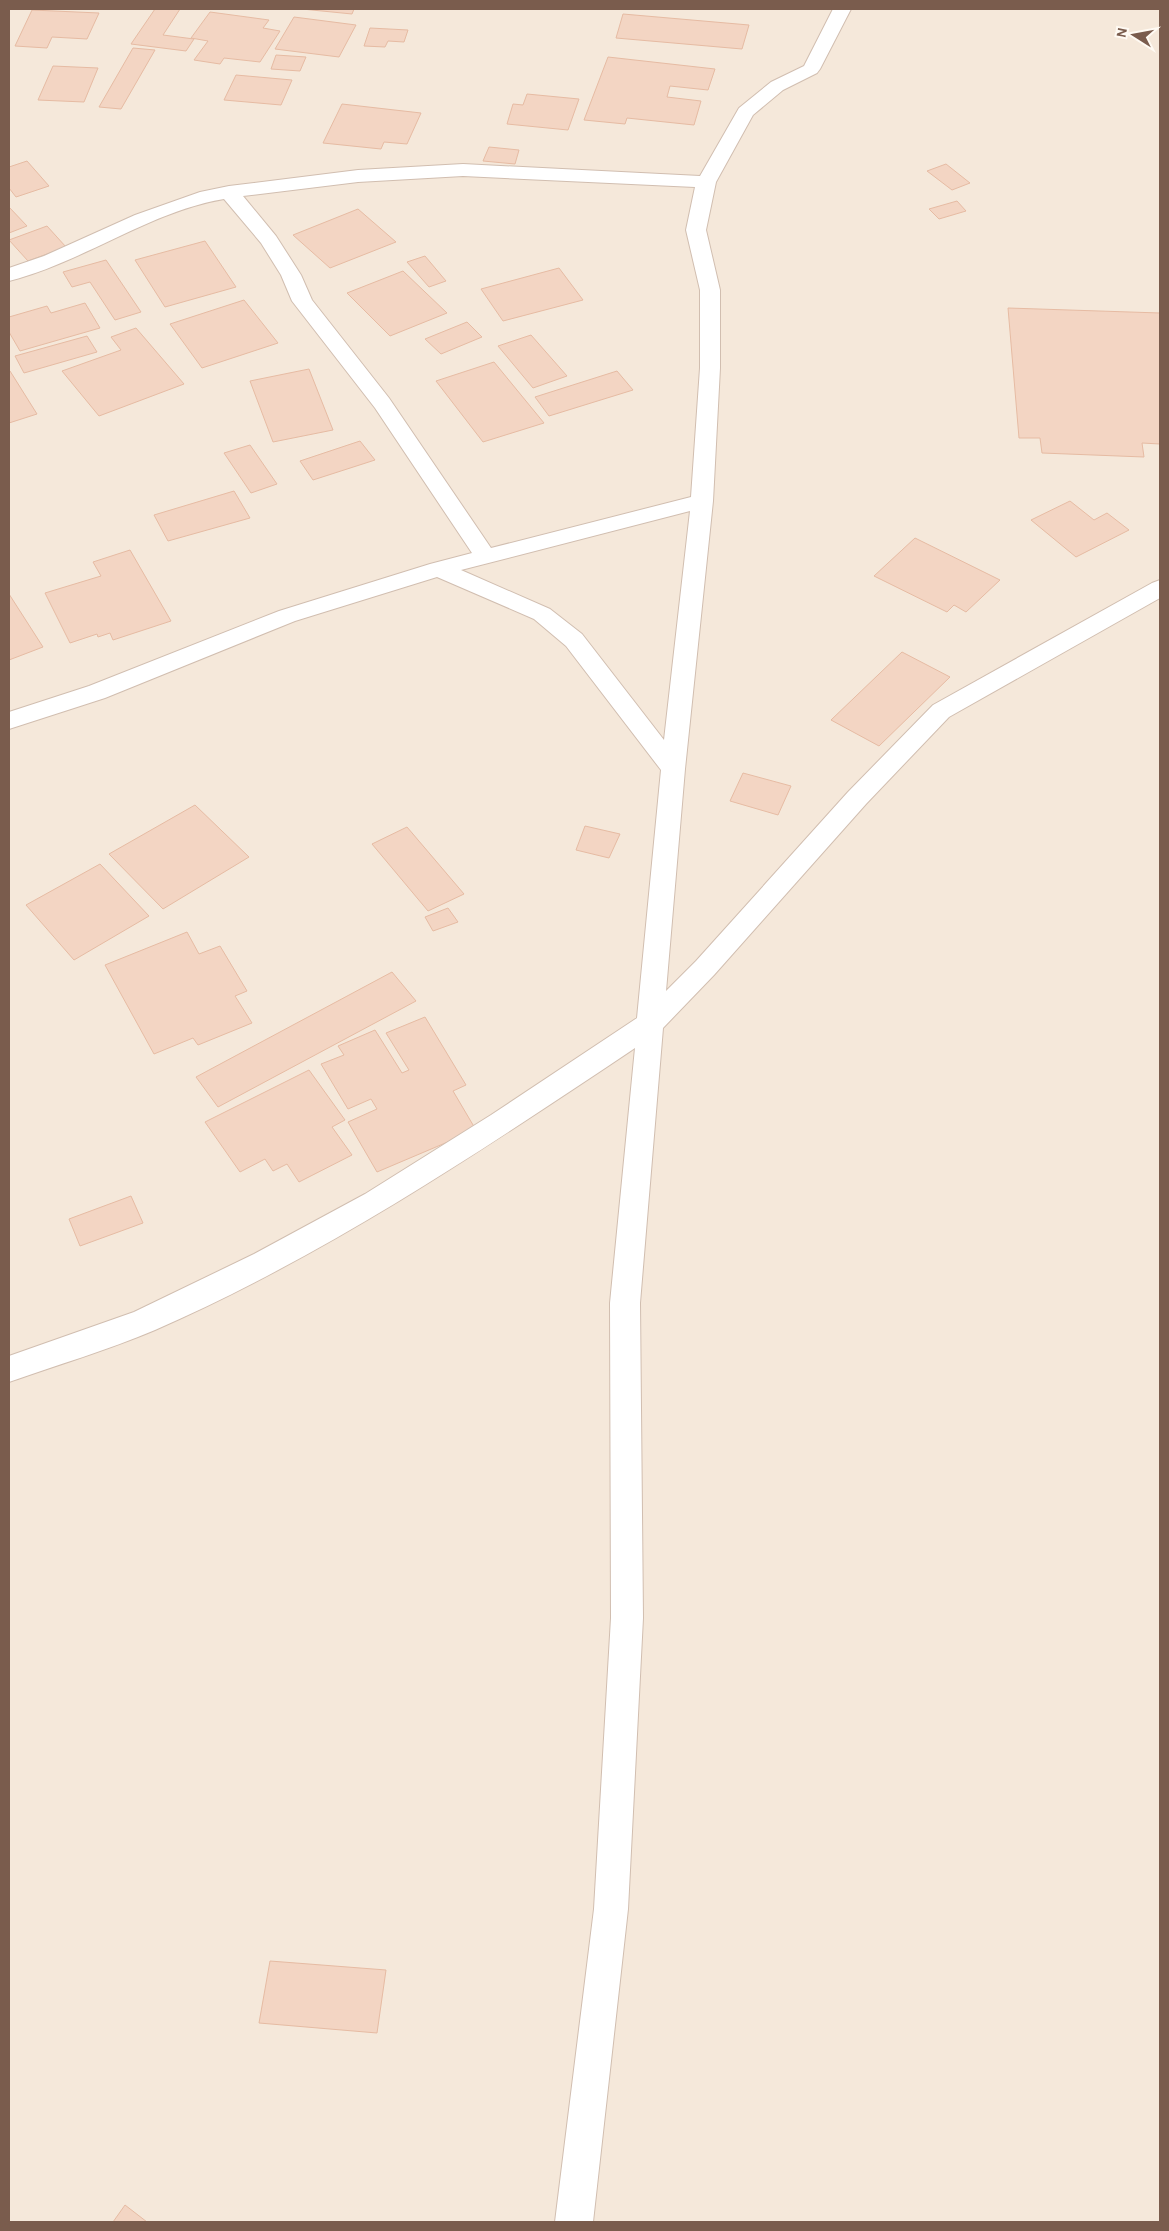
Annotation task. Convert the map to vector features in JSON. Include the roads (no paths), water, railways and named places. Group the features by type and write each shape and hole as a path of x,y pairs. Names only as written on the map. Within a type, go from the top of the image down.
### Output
{"street":[{"path":"574,2222 611,1909 626,1618 625,1303 674,769 702,502 710,368 710,290 696,230 706,182 746,112 777,86 811,69 842,9"},
{"path":"9,275 51,260 142,219 207,196 229,192 358,176 463,170 706,182"},
{"path":"229,192 269,240 291,275 302,301 382,403 486,557"},
{"path":"9,721 97,692 287,616 438,569 702,502"},
{"path":"438,569 542,614 574,640 674,769"},
{"path":"9,1369 144,1321 264,1263 375,1202 501,1124 652,1022 706,968 857,798 941,711 1160,588"}]}
